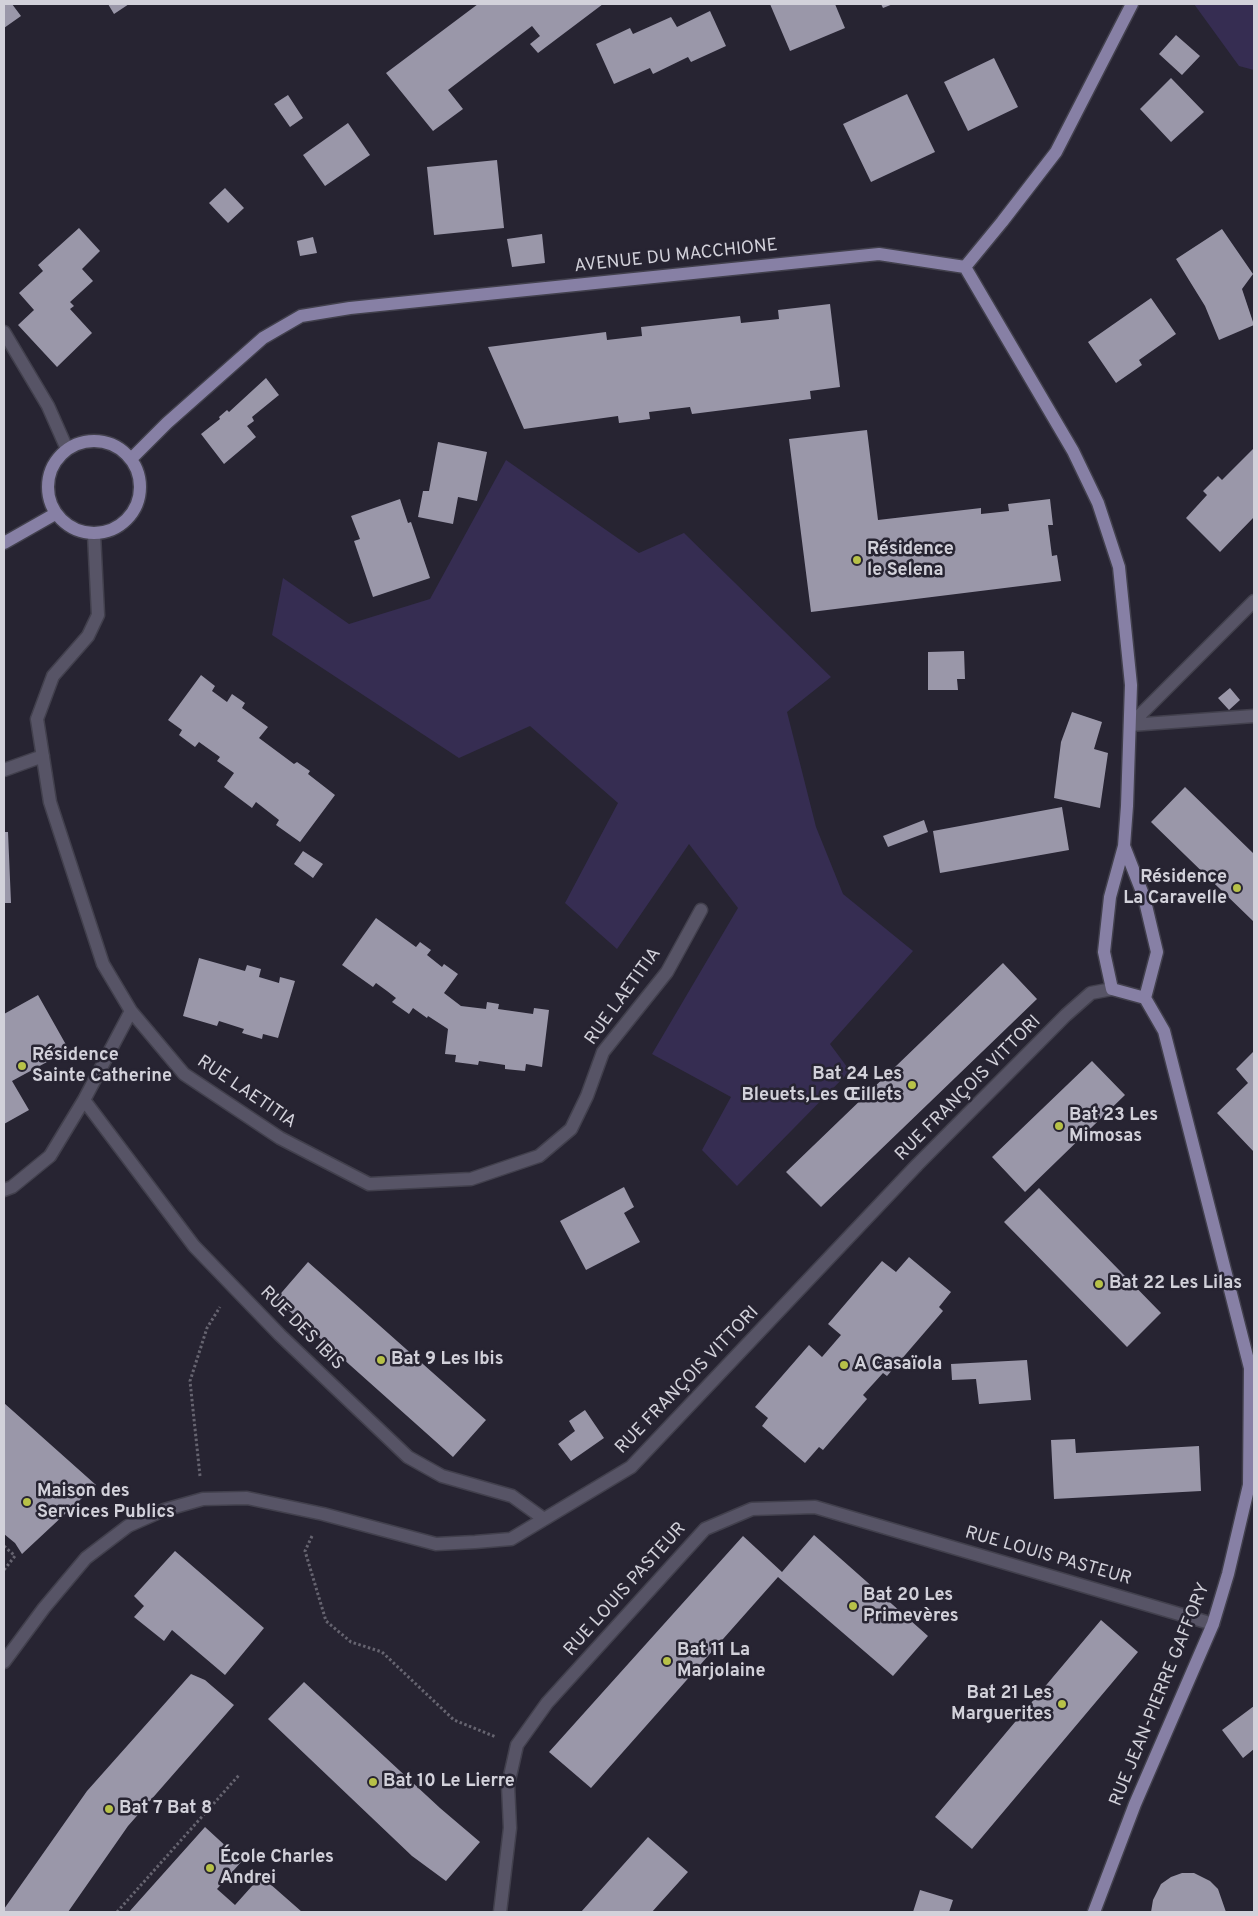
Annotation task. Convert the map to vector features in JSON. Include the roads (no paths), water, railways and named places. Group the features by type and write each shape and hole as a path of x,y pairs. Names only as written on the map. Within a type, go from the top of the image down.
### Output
{"main road":[{"path":"1124,846 1144,897 1157,952 1145,998 1112,989 1104,952 1110,897 1124,846 1132,685 1119,567 1098,503 1073,451 965,267 1056,152 1132,4"},
{"name":"AVENUE DU MACCHIONE","path":"131,460 167,423 263,338 301,316 350,308 879,254 965,267"},
{"path":"101,441 118,447 131,460 139,476 140,495 134,512 124,524 110,531 94,534 80,532 66,525 55,514 48,498 48,479 54,462 67,449 83,442 101,441"},
{"path":"4,543 55,514"},
{"name":"RUE JEAN-PIERRE GAFFORY","path":"1094,1912 1135,1804 1213,1624 1252,1485 1252,1366 1164,1031 1145,998"}],"street":[{"path":"4,332 48,406 67,449"},
{"name":"RUE LAETITIA","path":"94,534 98,615 88,636 53,676 37,719 50,802 103,964 131,1010 184,1074 280,1138 369,1184 471,1179 538,1156 571,1130 587,1096 603,1052 667,972 701,910"},
{"path":"1130,725 1254,601"},
{"path":"1130,725 1254,716"},
{"path":"4,770 43,756"},
{"name":"RUE FRANÇOIS VITTORI","path":"4,1662 44,1608 86,1558 128,1526 164,1510 203,1499 247,1498 322,1514 436,1544 511,1539 631,1467 918,1165 1066,1015 1091,993 1112,989"},
{"path":"4,1190 12,1186 50,1156 84,1100 131,1010"},
{"name":"RUE DES IBIS","path":"84,1100 194,1246 280,1335 408,1457 442,1476 512,1496 544,1519"},
{"name":"RUE LOUIS PASTEUR","path":"500,1912 510,1828 508,1785 517,1746 547,1703 705,1529 752,1509 815,1508 1213,1624"}],"place":[{"name":"Résidence le Selena","path":"857,560"},
{"name":"Résidence La Caravelle","path":"1237,888"},
{"name":"Résidence Sainte Catherine","path":"22,1066"},
{"name":"Bat 24 Les Bleuets,Les Œillets","path":"912,1085"},
{"name":"Bat 23 Les Mimosas","path":"1059,1126"},
{"name":"Bat 22 Les Lilas","path":"1099,1284"},
{"name":"Bat 9 Les Ibis","path":"381,1360"},
{"name":"A Casaïola","path":"844,1365"},
{"name":"Maison des Services Publics","path":"27,1502"},
{"name":"Bat 20 Les Primevères","path":"853,1606"},
{"name":"Bat 11 La Marjolaine","path":"667,1661"},
{"name":"Bat 21 Les Marguerites","path":"1062,1704"},
{"name":"Bat 10 Le Lierre","path":"373,1782"},
{"name":"Bat 7 Bat 8","path":"109,1809"},
{"name":"École Charles Andrei","path":"210,1868"}]}
